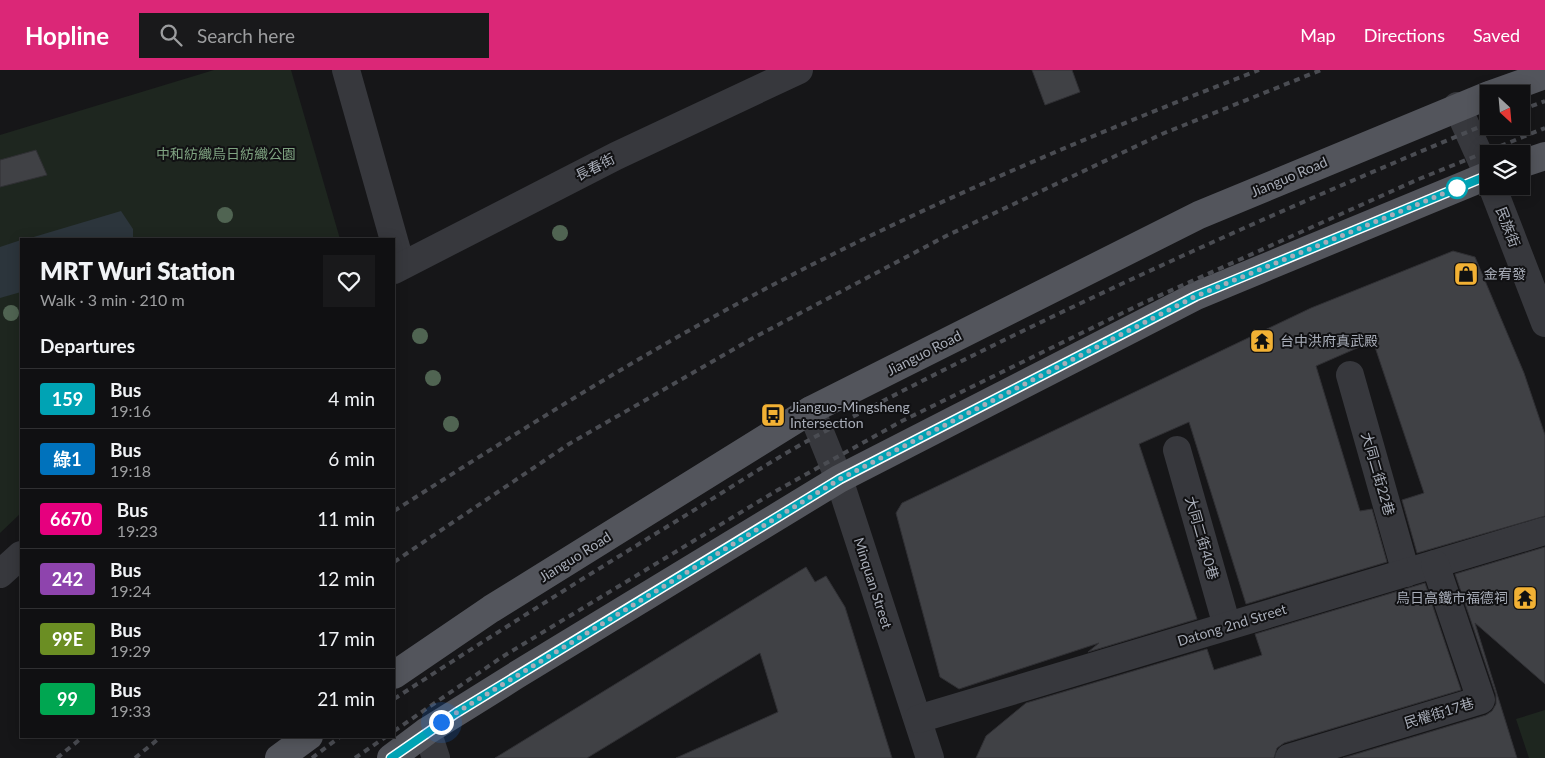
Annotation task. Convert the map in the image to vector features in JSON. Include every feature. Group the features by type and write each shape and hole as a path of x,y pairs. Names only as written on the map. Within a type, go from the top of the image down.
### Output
{"main road":[{"name":"Jianguo Road","path":"1515,85 1545,74"},
{"name":"Jianguo Road","path":"395,674 491,609 811,410 1199,215 1480,98"},
{"path":"1530,161 1545,156"},
{"path":"391,758 427,731 840,479 1196,296 1480,182"},
{"path":"279,758 307,738"}],"street":[{"path":"346,70 389,238"},
{"name":"長春街","path":"397,267 616,156 799,70"},
{"name":"民族街","path":"1457,106 1480,158"},
{"name":"民族街","path":"1496,195 1545,323"},
{"name":"大同二街22巷","path":"1350,376 1406,573"},
{"name":"Minquan Street","path":"811,410 840,479 930,758"},
{"name":"大同二街40巷","path":"1177,450 1227,626"},
{"name":"Datong 2nd Street","path":"918,718 1545,531"},
{"path":"0,574 20,556"},
{"name":"民權街17巷","path":"1289,758 1480,700 1435,564"},
{"path":"427,731 436,758"}],"green space":[{"name":"中和紡織烏日紡織公園","path":"214,70 291,70 340,238 20,238 20,514 0,533 0,135"},
{"path":"1545,710 1545,758 1529,758 1516,719"}],"shaded area":[{"path":"121,211 133,229 133,238 30,238"},
{"path":"20,240 20,292 0,298 0,247"}],"building":[{"path":"1032,70 1072,70 1080,92 1045,105"},
{"path":"36,150 47,175 0,187 0,160"},
{"path":"1453,251 1475,257 1524,373 1545,435 1545,516 1417,553 1402,500 1424,493 1373,341 1316,366 1360,511 1372,509 1387,562 1246,604 1189,422 1139,444 1197,619 1088,652 1099,643 959,689 940,677 896,513 902,503 1311,308"},
{"path":"1545,547 1545,684 1475,623 1517,758 1343,758 1486,715 1492,711 1496,704 1496,695 1455,574"},
{"path":"806,567 815,582 826,576 845,607 892,758 676,758 778,712 760,653 587,758 495,758"},
{"path":"1425,583 1461,690 1284,743 1277,748 1274,758 976,758 986,736 1026,703 1207,649 1214,670 1262,655 1255,634"}],"railway":[{"path":"395,510 607,378 693,328 800,271 995,178 1126,122 1259,70"},
{"path":"395,561 569,444 755,337 946,236 1162,134 1321,70"},
{"path":"1530,107 1545,101"},
{"path":"395,698 607,564 768,464 822,433 985,349 1151,270 1319,195 1480,127"},
{"path":"395,730 502,657 776,491 902,421 1143,303 1419,179 1545,128"},
{"path":"57,758 82,738"},
{"path":"135,758 160,738"},
{"path":"312,758 338,738"},
{"path":"355,758 384,738"}],"bus line":[{"name":"159","path":"391,758 427,731 733,542 840,479 1196,296 1480,179"}],"place":[{"name":"金宥發","path":"1466,274"},
{"name":"台中洪府真武殿","path":"1262,341"},
{"name":"Jianguo-Mingsheng Intersection","path":"773,415"},
{"name":"烏日高鐵市福德祠","path":"1525,598"}],"route":[{"path":"441,722 733,542 840,479 1196,296 1457,188"}]}
